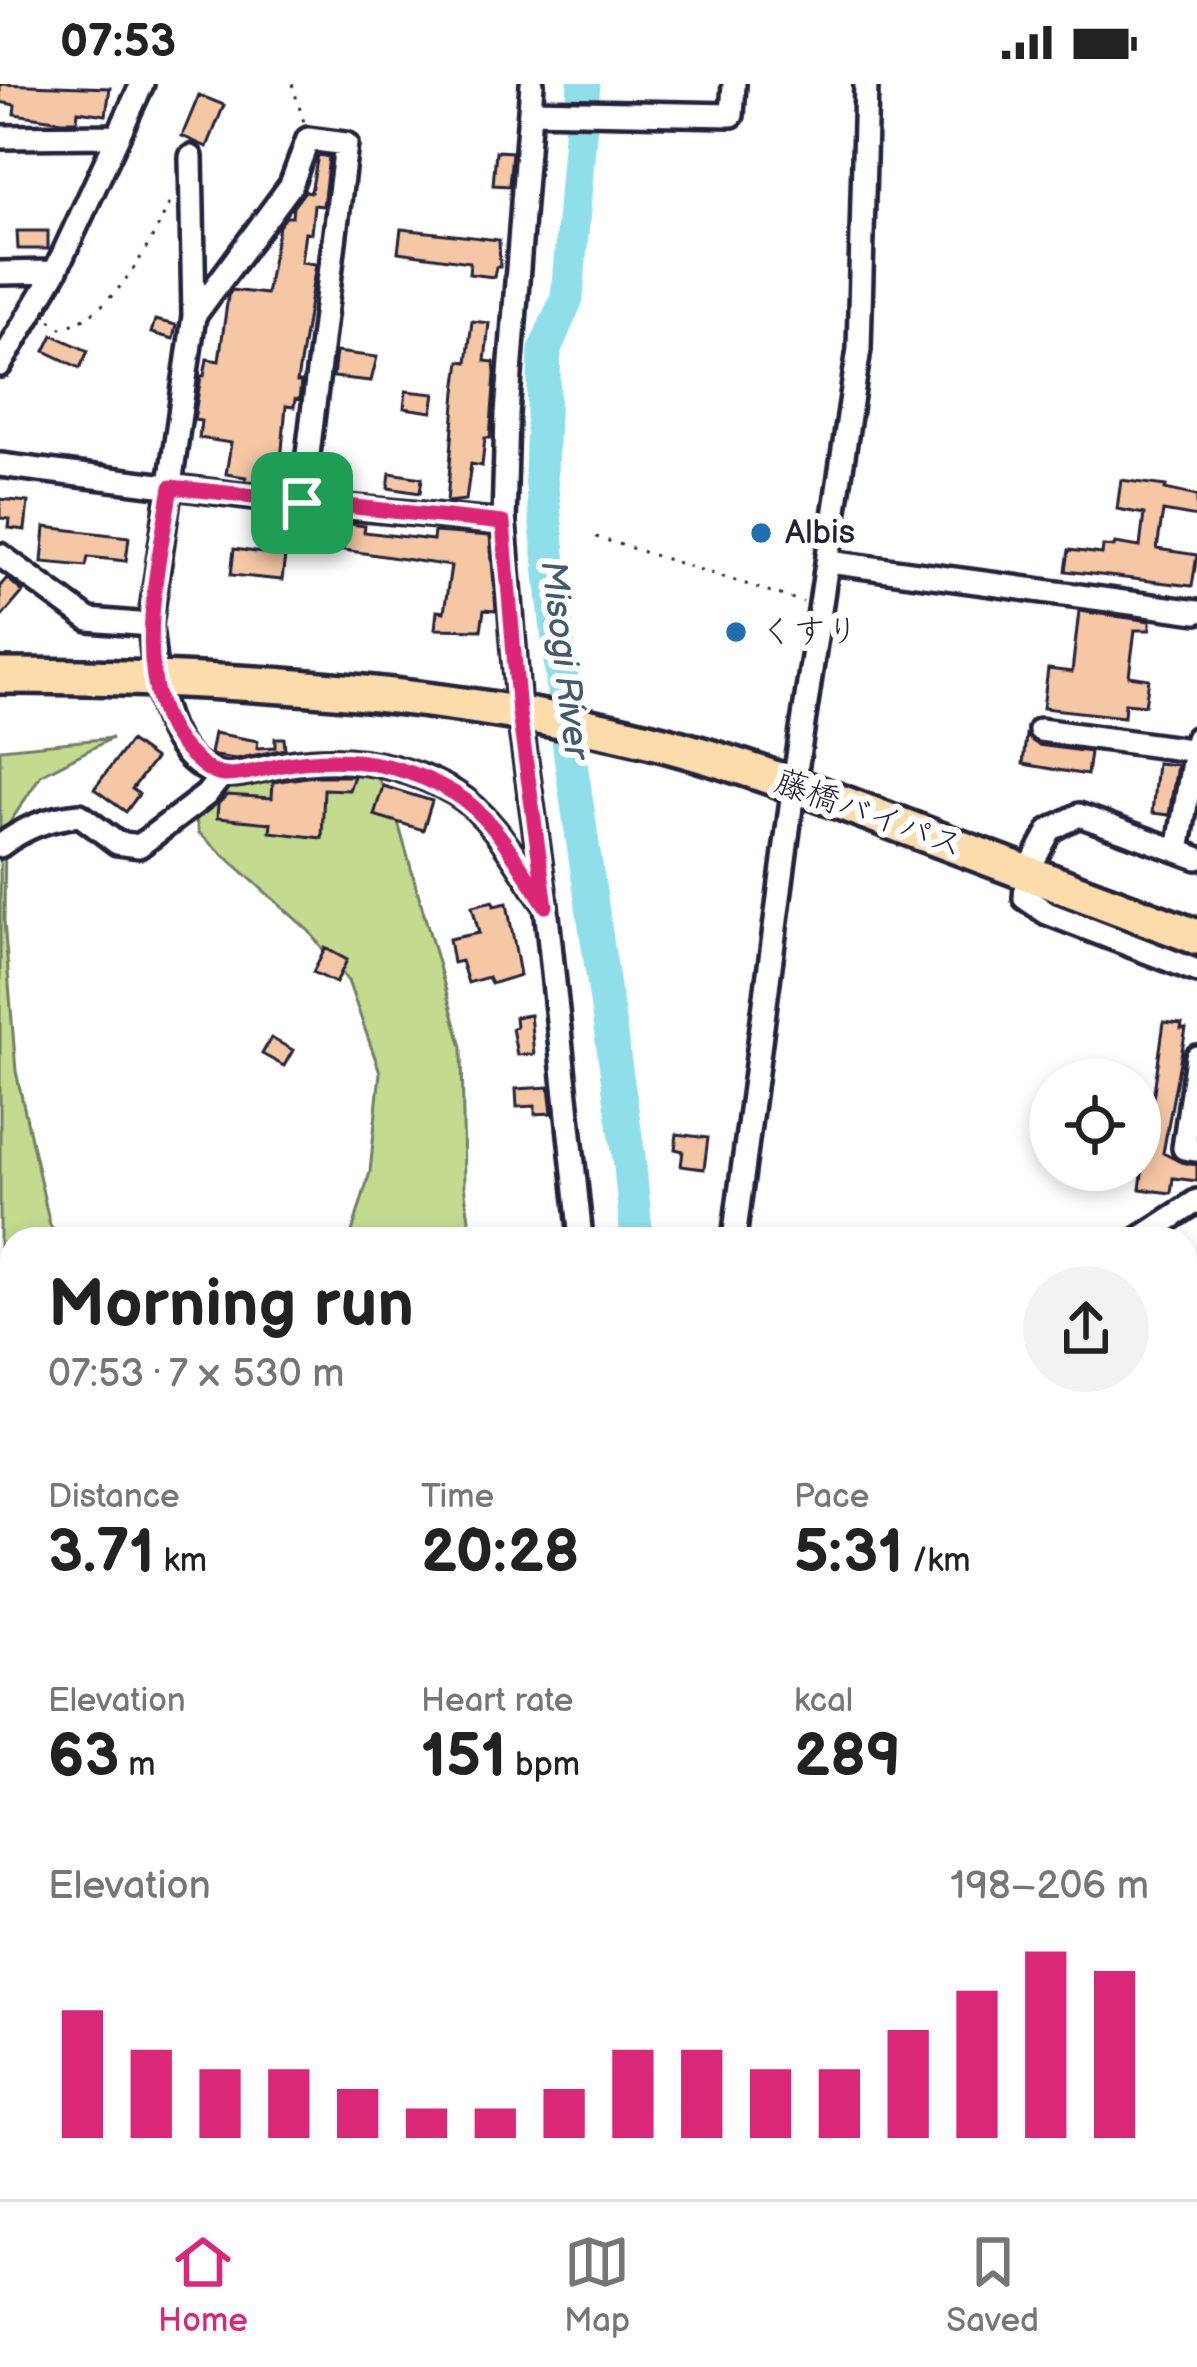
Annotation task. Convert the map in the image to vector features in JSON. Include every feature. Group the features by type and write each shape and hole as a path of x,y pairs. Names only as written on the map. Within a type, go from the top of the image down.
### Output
{"highway":[{"name":"藤橋バイパス","path":"0,676 156,676 380,696 526,714 619,733 794,784 1197,937"}],"street":[{"path":"0,365 55,272 142,84"},
{"path":"532,84 503,523 580,1227"},
{"path":"530,111 732,115 734,84"},
{"path":"736,1227 794,784 859,349 866,84"},
{"path":"0,136 118,136"},
{"path":"194,316 291,185 308,140 346,144 302,503"},
{"path":"191,157 194,316 150,625 166,719 199,764 222,775 346,758 379,763 458,795 491,825 546,906"},
{"path":"0,273 55,272"},
{"path":"0,465 503,523"},
{"path":"0,555 89,620 150,625"},
{"path":"829,562 1197,612"},
{"path":"1040,730 1196,747 1188,855 1079,815 1050,830 1027,873 1025,898 1047,913 1197,971"},
{"path":"0,846 52,817 80,814 117,842 139,846 206,795 222,775"},
{"path":"1197,1057 1184,1148 1197,1150"},
{"path":"1157,1227 1197,1201"}],"path":[{"path":"292,84 308,140"},
{"path":"33,309 61,328 81,323 116,289 151,243 171,200"},
{"path":"596,537 822,608"}],"green space":[{"path":"112,738 41,775 5,830 4,921 16,1071 52,1227 0,1227 0,749"},
{"path":"296,757 373,771 391,798 462,1047 464,1186 470,1227 354,1227 370,1172 380,1072 348,981 309,931 199,833 192,805 214,785"}],"building":[{"path":"0,84 110,88 106,115 78,111 77,121 62,121 14,114 15,105 0,102"},
{"path":"199,95 224,105 207,147 182,136"},
{"path":"496,151 512,152 509,186 493,185"},
{"path":"318,155 329,157 323,206 314,205 301,262 316,264 297,382 301,382 299,400 295,399 294,407 286,406 281,461 291,462 288,483 245,481 246,477 226,474 231,443 199,438 201,421 194,420 201,376 207,359 219,361 232,290 266,294 279,226 292,217 305,191 311,192"},
{"path":"401,229 499,240 500,267 494,277 469,274 470,262 398,252"},
{"path":"17,231 48,231 48,249 18,249"},
{"path":"155,320 176,325 173,339 151,333"},
{"path":"472,321 489,323 485,361 494,362 495,374 490,438 485,438 482,466 471,464 466,500 447,502 460,361 467,362"},
{"path":"53,335 88,351 80,368 45,351"},
{"path":"336,352 377,357 371,381 333,377"},
{"path":"406,391 435,394 432,412 404,408"},
{"path":"324,464 341,466 339,486 321,483"},
{"path":"390,473 422,478 420,493 388,488"},
{"path":"1121,480 1197,496 1197,517 1163,511 1157,549 1197,555 1192,586 1066,571 1069,550 1102,554 1103,546 1114,547 1115,543 1140,547 1144,514 1117,509"},
{"path":"0,499 28,502 25,530 9,528 10,519 0,518"},
{"path":"306,518 365,526 364,532 433,540 434,532 490,536 496,611 484,610 481,630 435,629 437,611 444,612 451,566 303,544"},
{"path":"45,527 129,537 126,561 88,557 86,566 42,562"},
{"path":"234,549 285,556 282,580 231,575"},
{"path":"7,578 23,592 0,619 0,586"},
{"path":"1079,611 1150,621 1150,630 1135,630 1129,676 1149,679 1145,705 1125,703 1124,717 1043,708 1048,669 1072,672"},
{"path":"214,733 258,741 257,748 275,747 275,738 284,738 285,749 236,759 215,756 210,754"},
{"path":"1026,735 1038,745 1090,752 1087,775 1023,764"},
{"path":"130,741 155,759 132,789 139,794 126,812 94,789"},
{"path":"1157,763 1177,765 1169,815 1152,813"},
{"path":"354,776 349,790 324,789 322,838 270,832 271,823 217,818 218,804 227,795 272,798 273,782"},
{"path":"383,786 432,801 423,830 374,815"},
{"path":"493,901 494,906 507,903 520,975 491,984 488,977 468,983 461,961 453,963 449,939 479,933 472,906"},
{"path":"325,948 347,960 336,983 313,972"},
{"path":"530,1015 534,1054 517,1055 515,1017"},
{"path":"1164,1022 1182,1024 1181,1029 1186,1029 1163,1153 1197,1165 1197,1181 1173,1178 1171,1193 1156,1191 1161,1191 1159,1059"},
{"path":"271,1038 293,1050 284,1066 262,1054"},
{"path":"549,1087 552,1113 535,1114 535,1106 517,1107 516,1089"},
{"path":"677,1134 708,1138 704,1169 681,1166 683,1151 675,1149"}],"waterway":[{"name":"Misogi River","path":"584,84 567,298 545,349 541,477 570,756 636,1227"}],"place":[{"name":"Albis","path":"761,533"},
{"name":"くすり","path":"736,632"}],"route":[{"path":"171,487 302,503 503,523 519,713 546,906 491,825 458,795 423,778 346,758 222,775 199,764 180,743 166,719 150,625 171,487"}]}
